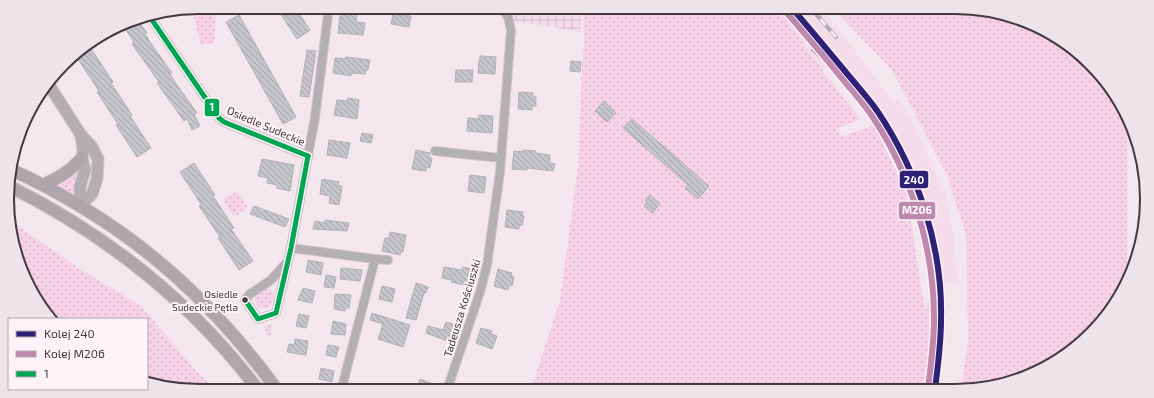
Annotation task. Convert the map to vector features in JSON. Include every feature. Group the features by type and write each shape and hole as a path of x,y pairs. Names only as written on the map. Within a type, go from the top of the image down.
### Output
{"main road":[{"path":"43,185 61,177 72,169 82,158"},
{"path":"16,172 80,206 136,244 192,292 245,347 273,384"},
{"path":"14,189 73,221 126,258 180,303 217,339 253,384"},
{"path":"73,221 80,206"}],"street":[{"path":"286,263 271,280 250,294 245,300 258,319 276,313 290,248 315,117 328,14"},
{"name":"Tadeusza Kościuszki","path":"449,384 480,292 487,265 501,158 511,30 506,14"},
{"name":"Osiedle Sudeckie","path":"152,20 218,118 224,122 308,156"},
{"path":"50,88 81,135 96,153 98,159 97,179 92,194 80,206"},
{"path":"80,206 80,187 85,170 82,158 83,150 81,135"},
{"path":"435,151 501,158"},
{"path":"290,248 388,260"},
{"path":"343,384 376,259"}],"shaded area":[{"path":"216,14 214,43 201,45 194,16"},
{"path":"511,14 581,14 580,32 516,22"},
{"path":"583,14 783,14 822,70 860,119 837,129 841,137 874,125 907,195 925,313 933,284 936,339 929,384 533,384 560,300 578,168 584,44"},
{"path":"783,14 827,14 894,103 899,100 914,125 944,190 955,245 953,246 959,281 933,284 924,224 915,197 890,141 867,107 831,63 822,70"},
{"path":"839,14 967,14 1003,20 1026,28 1058,45 1086,68 1102,86 1121,117 1127,131 1126,270 1109,302 1086,330 1068,346 1037,365 1003,378 962,384 968,341 966,235 948,177 893,71"},
{"path":"81,168 80,177 74,194 60,186 60,184"},
{"path":"237,191 248,208 234,217 223,200"},
{"path":"16,225 78,268 142,307 196,371 210,384 187,384 148,377 148,318 57,318 45,302 28,270 20,247"},
{"path":"267,288 272,291 274,297 273,300 268,308 260,308 255,304 255,297"},
{"path":"272,324 270,337 269,338 264,327"}],"building":[{"path":"281,14 300,14 310,30 297,39"},
{"path":"340,14 357,14 356,22 365,23 363,35 338,33"},
{"path":"393,14 411,16 409,27 391,24"},
{"path":"239,15 296,117 283,124 226,22"},
{"path":"140,24 147,33 145,34 152,45 172,73 170,74 197,113 194,114 200,126 192,130 187,119 184,121 132,44 134,42 125,29"},
{"path":"818,44 826,54 820,59 811,50"},
{"path":"92,50 132,115 130,116 151,148 137,157 116,125 118,124 97,92 99,91 78,59"},
{"path":"307,50 316,51 309,97 300,96"},
{"path":"480,56 496,57 495,74 478,73"},
{"path":"346,57 370,60 368,70 366,70 365,74 351,73 351,76 333,73 335,58 345,59"},
{"path":"571,61 581,62 580,72 570,71"},
{"path":"456,70 473,70 472,82 455,82"},
{"path":"519,92 533,93 533,97 536,97 536,106 532,106 532,110 518,109"},
{"path":"348,98 359,100 357,119 334,115 337,100 347,101"},
{"path":"604,101 616,113 607,122 595,111"},
{"path":"479,115 493,116 492,133 467,131 468,118 479,119"},
{"path":"632,119 709,186 698,199 685,188 688,185 623,128"},
{"path":"362,133 373,135 371,143 360,141"},
{"path":"329,140 350,143 347,158 327,155"},
{"path":"416,150 430,153 429,158 432,158 430,168 427,167 426,171 412,169"},
{"path":"523,150 536,151 536,153 550,155 550,163 555,164 553,171 527,168 527,170 512,169 514,151 523,152"},
{"path":"262,159 294,165 290,191 277,188 277,185 267,183 268,178 258,176"},
{"path":"194,163 234,228 231,229 253,261 239,270 218,238 220,237 199,206 201,204 180,172"},
{"path":"470,175 486,177 484,193 468,191"},
{"path":"322,179 339,182 338,185 342,186 339,205 329,203 330,196 320,194"},
{"path":"650,195 660,204 652,213 644,206 647,202 645,201"},
{"path":"254,206 289,219 285,227 250,214"},
{"path":"507,210 523,212 522,216 524,216 522,226 519,225 519,229 505,227"},
{"path":"325,220 349,223 347,231 313,229 315,221 325,223"},
{"path":"390,232 406,235 403,252 401,252 400,255 382,251 385,238 389,238"},
{"path":"308,260 323,263 321,275 306,272"},
{"path":"444,267 462,270 462,267 473,269 469,286 451,282 452,280 442,278"},
{"path":"341,268 362,270 360,281 340,279"},
{"path":"498,269 512,273 511,276 514,277 512,286 509,285 508,290 494,286"},
{"path":"326,275 336,277 334,288 324,287"},
{"path":"416,283 428,287 426,293 424,293 416,320 406,318"},
{"path":"382,286 395,289 392,302 379,299"},
{"path":"303,288 315,291 312,303 298,300"},
{"path":"335,294 351,295 349,308 345,308 345,311 334,309"},
{"path":"372,313 410,325 403,347 378,339 383,324 370,320"},
{"path":"299,314 309,316 306,328 296,326"},
{"path":"333,321 346,324 345,335 331,334"},
{"path":"446,322 456,325 450,342 426,333 428,326 443,330"},
{"path":"481,328 492,331 491,334 497,336 492,349 476,343"},
{"path":"295,339 308,341 306,355 287,352 289,344 294,345"},
{"path":"328,345 339,347 336,357 326,355"},
{"path":"321,368 334,371 332,382 319,379"},
{"path":"420,379 433,384 418,384"}],"railway":[{"path":"816,14 836,37"}],"rail line":[{"name":"M206","path":"788,14 859,98 869,112 899,163 909,188 925,239 933,292 934,319 928,384"},
{"name":"240","path":"797,14 878,112 892,135 916,185 932,238 938,265 941,293 940,337 936,384"}],"transit line":[{"name":"1","path":"152,20 219,118 224,122 308,156"},
{"name":"1","path":"245,300 258,319 276,313 291,248 308,156"}],"place":[{"name":"Osiedle Sudeckie Pętla","path":"245,300"}]}
